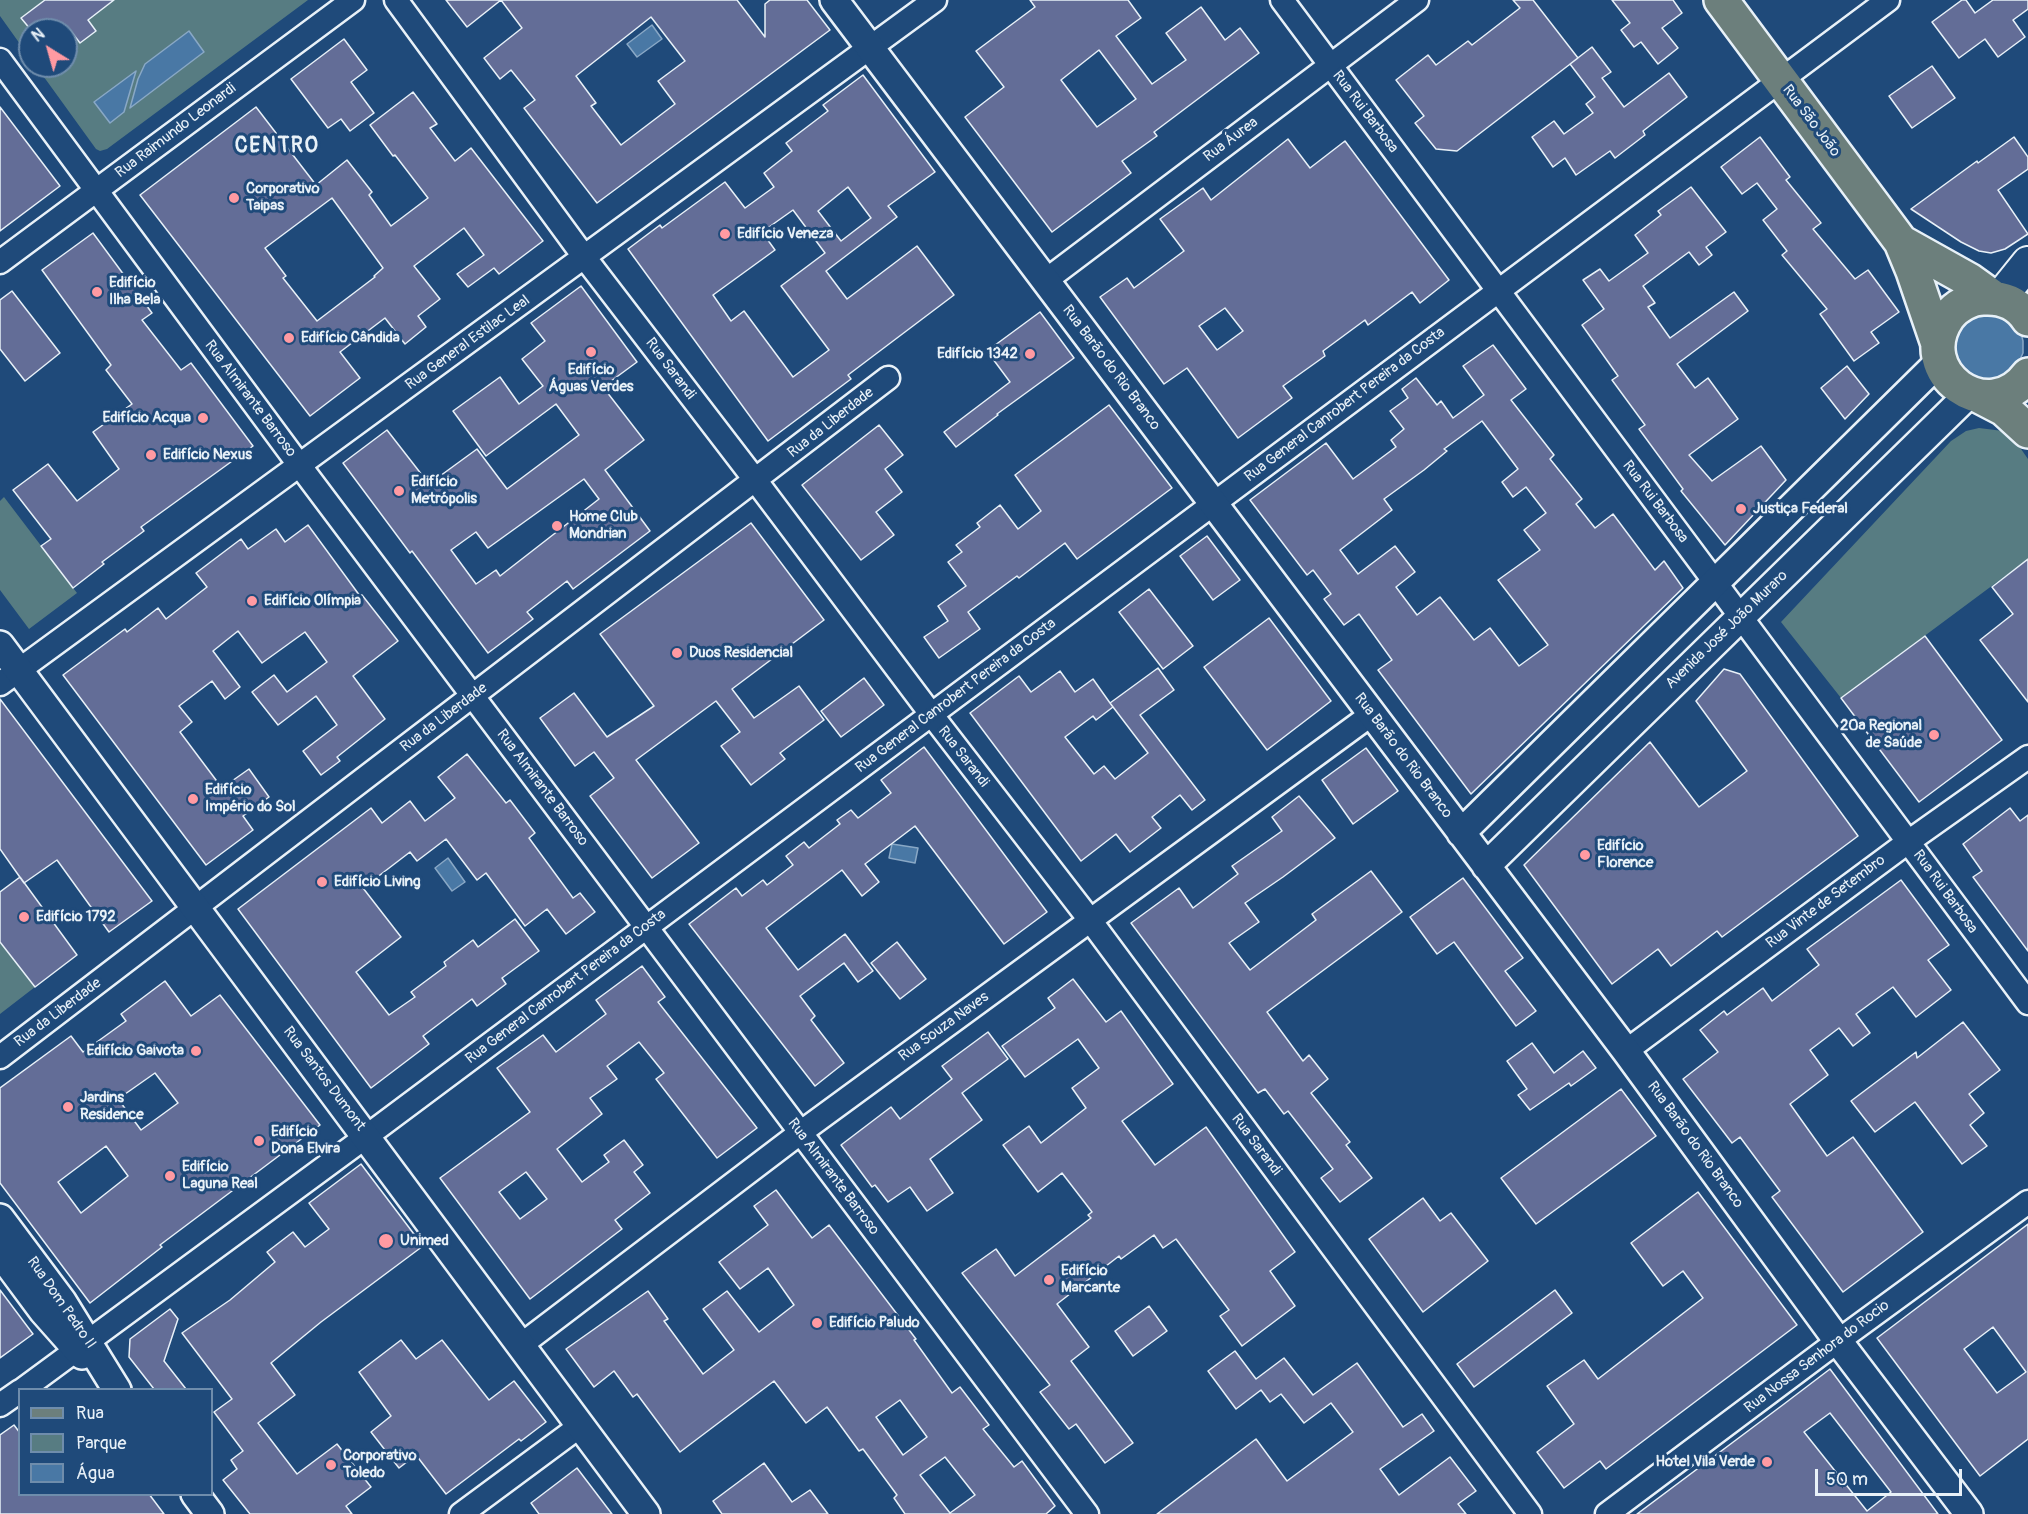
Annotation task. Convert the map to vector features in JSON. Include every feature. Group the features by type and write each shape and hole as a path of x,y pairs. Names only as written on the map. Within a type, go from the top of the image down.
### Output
{"main road":[{"name":"Rua São João","path":"1721,0 1901,242 1919,287 1947,377 1955,385 1974,395"},
{"name":"Rua São João","path":"1901,242 2018,308 2028,319"},
{"path":"1939,353 1941,328 1950,314 1963,304 1978,298 1997,298 2028,263"},
{"path":"1974,395 1995,396 2010,391 2022,383 2028,375"},
{"path":"1974,395 2004,409 2028,430"}],"street":[{"name":"Rua Raimundo Leonardi","path":"0,262 353,0"},
{"name":"Rua Sarandi","path":"396,0 585,258 1090,920 1530,1514"},
{"name":"Rua Barão do Rio Branco","path":"834,0 1626,1051 1838,1341 1969,1514"},
{"name":"Rua General Estilac Leal","path":"10,677 935,0"},
{"name":"Rua Rui Barbosa","path":"1282,0 2028,1003"},
{"name":"Rua Áurea","path":"1045,281 1417,0"},
{"name":"Rua General Canrobert Pereira da Costa","path":"24,1388 367,1136 1888,0"},
{"name":"Rua Almirante Barroso","path":"0,60 300,466 1087,1514"},
{"path":"1461,833 1716,583 1939,353"},
{"name":"Rua da Liberdade","path":"0,1057 888,378"},
{"name":"Avenida José João Muraro","path":"1486,866 1741,617 1974,395"},
{"name":"Rua Santos Dumont","path":"0,645 10,677 195,908 367,1136 646,1514"},
{"name":"Rua Souza Naves","path":"521,1345 800,1133 1372,714"},
{"path":"1524,830 1506,821 1505,807 1546,766 1572,724"},
{"name":"Rua Vinte de Setembro","path":"1626,1051 1908,842 2028,757"},
{"name":"Rua Nossa Senhora do Rocio","path":"1607,1514 2028,1202"},
{"name":"Rua Dom Pedro II","path":"0,1218 62,1301 83,1346"},
{"name":"Rua Dom Pedro II","path":"0,1253 43,1311 83,1346 115,1388"},
{"name":"Rua General Canrobert Pereira da Costa","path":"0,1405 18,1392"},
{"path":"461,1514 580,1426"},
{"path":"196,1496 210,1514"}],"green space":[{"path":"0,0 308,0 107,149 100,151 96,149 45,78 78,78 78,18 18,18 18,41 0,16"},
{"path":"1979,428 2003,431 2014,439 2028,459 2028,559 1841,698 1781,622 1951,441 1966,431"},
{"path":"4,497 77,593 29,629 0,590 0,501"},
{"path":"0,942 35,987 0,1014"}],"water":[{"path":"652,25 662,39 637,57 627,44"},
{"path":"189,31 204,52 130,108 145,64"},
{"path":"136,71 124,112 110,123 94,102"},
{"path":"1992,307 2020,329 2023,353 2018,364 2000,381 1965,379 1946,337 1951,326"},
{"path":"892,844 918,848 915,863 889,858"},
{"path":"448,858 465,882 452,891 435,868"}],"building":[{"path":"45,0 114,0 88,20 96,31 80,43 78,18 21,18"},
{"path":"446,0 501,0 467,27"},
{"path":"501,0 737,0 765,37 765,4 770,0 807,0 830,30 597,203 524,108 535,100 511,70 500,79 484,58 522,28","holes":["651,17 685,61 658,81 675,104 621,145 591,106 596,103 576,76"]},
{"path":"1030,0 1128,0 1141,18 1116,36 1152,84 1186,60 1166,33 1201,7 1225,40 1240,28 1259,53 1154,132 1157,136 1122,161 1131,173 1052,232 965,117 1004,87 976,51 1035,7","holes":["1099,50 1136,99 1097,127 1061,80"]},
{"path":"1513,0 1533,0 1578,58 1457,151 1436,149 1415,123 1424,116 1396,80 1428,55 1436,65 1468,41 1472,45 1520,8"},
{"path":"1612,0 1673,0 1682,13 1662,28 1678,48 1658,64 1641,42 1634,47 1621,30 1630,23"},
{"path":"1962,0 1966,0 1975,13 1993,0 2028,0 2028,9 2013,20 2025,37 1998,57 1985,39 1959,58 1932,22"},
{"path":"344,39 367,70 351,82 374,113 350,131 341,119 328,128 291,79"},
{"path":"1592,47 1611,72 1602,78 1624,107 1669,73 1687,97 1643,131 1645,135 1615,158 1610,151 1576,175 1565,158 1553,167 1532,137 1554,121 1564,134 1593,113 1586,104 1595,97 1570,64"},
{"path":"1932,66 1955,98 1912,128 1889,96"},
{"path":"863,75 935,172 888,206 897,217 826,271 847,299 917,246 954,295 848,375 851,379 768,441 628,249 660,225 662,228 725,182 745,208 774,187 764,173 792,151 786,143 828,111 823,105","holes":["848,187 871,218 841,241 818,211","793,210 825,253 781,286 829,350 793,377 744,311 731,321 713,295 775,250 762,232"]},
{"path":"413,92 437,124 430,128 455,161 471,148 543,241 499,274 494,268 468,287 457,274 484,255 464,228 414,266 440,299 418,316 426,327 405,344 385,318 340,352 360,378 310,416 140,195 256,107 316,185 347,160 372,192 369,195 391,226 428,198 370,125","holes":["332,198 383,268 375,277 317,321 283,278 286,276 265,248"]},
{"path":"0,107 60,186 0,231"},
{"path":"1760,137 1790,177 1786,180 1821,223 1813,229 1855,279 1868,270 1899,312 1871,332 1879,343 1854,361 1820,314 1827,309 1782,255 1787,251 1763,220 1777,209 1757,183 1742,194 1721,167"},
{"path":"2014,137 2028,157 2028,169 1998,190 2028,234 2005,249 1991,253 1979,251 1961,242 1911,209 1977,161 1978,163"},
{"path":"1288,139 1310,168 1345,141 1449,280 1420,303 1412,292 1368,325 1365,320 1323,351 1325,356 1283,386 1292,398 1238,438 1187,368 1164,384 1100,297 1127,278 1134,288 1184,251 1160,219 1203,188 1211,200","holes":["1225,308 1243,331 1217,350 1199,326"]},
{"path":"1691,187 1726,232 1706,247 1712,255 1699,265 1689,252 1643,286 1655,303 1648,307 1670,338 1734,292 1748,311 1677,364 1695,388 1708,378 1738,419 1689,455 1712,481 1761,446 1786,480 1725,545 1681,491 1683,489 1639,429 1645,425 1612,380 1618,376 1582,325 1604,309 1583,280 1600,269 1609,281 1648,253 1635,235 1661,215 1658,211"},
{"path":"93,233 152,313 142,320 181,370 191,363 253,446 141,527 144,531 102,562 104,564 73,588 41,546 51,539 13,490 48,464 77,501 119,469 93,432 132,404 106,370 111,365 42,270"},
{"path":"581,286 637,362 603,387 644,440 605,470 650,531 573,589 567,581 527,612 533,619 488,653 343,463 387,430 429,484 477,449 507,489 579,435 556,404 486,456 453,411 500,377 519,404 543,386 522,359 545,341 531,323","holes":["584,479 599,499 500,576 496,570 476,584 451,550 476,532 488,548"]},
{"path":"12,291 60,353 25,381 0,349 0,300"},
{"name":"Edifício 1342","path":"1040,312 1074,358 956,447 944,432 1010,382 987,351"},
{"path":"1493,345 1526,389 1511,400 1554,455 1550,459 1582,499 1576,504 1595,528 1613,514 1655,570 1664,561 1683,588 1471,794 1378,670 1392,660 1359,614 1344,625 1324,599 1331,594 1313,570 1307,575 1250,500 1326,443 1353,479 1396,447 1391,440 1404,429 1390,411 1408,398 1402,389 1416,378 1437,405 1441,401 1453,418 1484,395 1463,366","holes":["1482,421 1518,469 1502,482 1513,497 1526,487 1546,513 1524,530 1540,550 1498,580 1548,645 1519,666 1490,628 1474,640 1440,597 1417,615 1396,587 1415,572 1395,546 1358,574 1340,550 1392,510 1384,499 1424,470 1447,451 1444,449"]},
{"path":"1847,366 1869,394 1845,419 1821,388"},
{"path":"1109,405 1172,488 1077,559 1065,543 1019,578 1017,576 968,612 980,629 939,658 924,637 948,621 938,606 966,586 948,562 962,552 956,545 980,527 977,523 1000,505 1018,529 1041,511 1015,475"},
{"path":"879,425 903,455 885,469 902,492 876,512 894,535 861,560 802,485"},
{"path":"751,523 824,620 732,689 754,718 799,686 824,720 780,753 785,759 751,785 721,746 740,732 716,701 636,760 699,843 652,878 590,796 614,778 594,752 575,766 540,718 574,693 607,737 654,706 600,634"},
{"path":"308,525 360,596 362,595 398,641 353,676 385,719 337,757 340,761 321,775 303,751 337,725 316,696 278,725 252,692 274,675 287,692 327,662 305,632 262,663 238,631 213,651 240,687 225,699 212,681 179,706 192,722 180,732 222,788 249,769 269,797 243,816 253,830 206,865 63,675 125,629 127,632 158,608 166,619 207,587 196,573 241,539 248,549 276,529 285,542"},
{"path":"1207,536 1240,580 1213,600 1180,556"},
{"path":"2028,559 2028,702 1980,640 2013,614 1992,587"},
{"path":"1149,589 1193,646 1163,669 1119,612"},
{"path":"1269,618 1331,701 1267,750 1204,667"},
{"name":"20ª Regional de Saúde","path":"1925,636 2002,740 1919,802 1841,698"},
{"path":"1158,668 1174,690 1140,715 1205,800 1192,810 1180,795 1152,817 1161,828 1130,852 1116,834 1081,861 970,713 1019,676 1031,692 1060,671 1075,692 1093,679 1110,703","holes":["1110,703 1148,753 1115,779 1104,766 1094,774 1065,737 1093,716 1096,720 1113,707"]},
{"path":"1724,669 1740,674 1858,836 1722,937 1717,931 1671,966 1658,949 1612,984 1524,865 1650,742 1699,807 1747,771 1696,701"},
{"path":"864,678 884,705 841,737 821,711"},
{"path":"0,699 152,901 109,932 57,860 24,883 0,849"},
{"path":"924,747 1047,912 1004,944 915,826 865,864 879,882 862,896 842,870 766,928 798,970 845,934 873,971 858,982 844,963 800,996 815,1016 811,1020 844,1063 815,1086 689,924 736,888 742,896 763,880 767,885 793,865 786,856 804,842 809,848 840,824 837,820 851,810 858,818 891,793 881,780"},
{"path":"1366,748 1398,791 1353,824 1322,780"},
{"path":"467,754 506,803 510,800 535,833 529,838 573,898 580,893 595,912 566,934 547,909 525,926 486,873 477,880 446,839 417,861 410,852 363,888 401,937 356,972 389,1015 415,997 411,992 446,966 444,962 473,940 478,947 515,919 539,951 502,978 506,984 477,1006 472,999 423,1036 429,1044 371,1088 238,909 371,808 382,823 410,801 425,821 455,798 438,777"},
{"path":"1299,796 1335,838 1245,903 1259,922 1229,943 1250,970 1316,920 1312,914 1371,871 1402,912 1267,1012 1303,1061 1309,1055 1328,1079 1311,1093 1350,1142 1346,1145 1372,1178 1340,1202 1321,1178 1333,1169 1288,1111 1284,1114 1265,1089 1258,1093 1131,923 1179,888 1193,908 1238,874 1232,866 1282,831 1272,817"},
{"path":"2010,808 2020,821 2028,815 2028,951 1973,877 1982,871 1963,844"},
{"name":"Edifício 1792","path":"20,877 77,955 35,987 0,942 0,892"},
{"path":"1463,878 1523,958 1505,971 1536,1011 1516,1026 1454,942 1437,954 1410,917"},
{"path":"1901,880 1949,945 1928,960 1951,990 1916,1017 1893,987 1856,1014 1870,1033 1853,1046 1839,1028 1810,1050 1828,1075 1790,1104 1827,1156 1853,1137 1923,1232 1843,1292 1772,1197 1780,1191 1740,1137 1732,1143 1683,1079 1718,1052 1700,1030 1724,1011 1727,1015 1763,988 1772,1001 1819,965 1807,949"},
{"path":"897,942 926,979 900,999 871,963"},
{"path":"642,966 665,997 658,1002 757,1128 717,1158 656,1079 664,1073 639,1042 607,1066 617,1079 590,1098 602,1114 557,1149 582,1182 609,1162 604,1155 624,1140 643,1165 634,1172 650,1193 615,1220 622,1229 530,1299 440,1178 530,1112 497,1068 543,1035 556,1052 606,1014 596,1000","holes":["526,1172 547,1199 520,1219 499,1192"]},
{"path":"1073,979 1106,1022 1121,1011 1173,1084 1122,1121 1155,1165 1206,1127 1295,1252 1270,1271 1295,1306 1242,1346 1220,1316 1229,1310 1176,1239 1163,1248 1154,1235 1121,1259 1119,1256 1057,1304 1089,1347 1071,1361 1133,1443 1105,1463 1076,1424 1069,1429 1040,1392 1050,1385 962,1273 996,1249 1015,1276 1091,1218 1088,1215 1092,1212 1062,1173 1038,1192 1003,1145 1029,1126 1041,1143 1086,1108 1072,1088 1099,1068 1078,1039 1025,1077 1002,1046 1055,1008 1048,998"},
{"path":"165,981 191,1016 220,995 320,1125 160,1245 162,1247 90,1303 0,1183 0,1088 71,1036 83,1052 126,1021 121,1014","holes":["155,1073 178,1103 141,1130 118,1099","106,1146 128,1176 81,1213 58,1182"]},
{"path":"1963,1022 2000,1070 1969,1094 1984,1113 1970,1125 1987,1146 1962,1164 1915,1102 1875,1132 1851,1101 1916,1052 1917,1058"},
{"path":"988,1032 1008,1059 962,1093 982,1120 930,1159 953,1193 927,1211 910,1187 888,1202 875,1185 872,1187 841,1145 891,1107 900,1119 952,1079 942,1066"},
{"path":"1532,1043 1554,1073 1583,1051 1596,1068 1571,1086 1569,1083 1530,1110 1518,1095 1527,1089 1507,1061"},
{"path":"1621,1089 1656,1136 1536,1224 1501,1178"},
{"path":"361,1164 423,1246 321,1322 271,1363 295,1395 258,1423 297,1474 337,1444 371,1487 346,1506 352,1514 250,1514 223,1480 237,1469 231,1460 243,1451 214,1412 232,1399 182,1333 230,1300 275,1262 267,1252 293,1232 305,1247 329,1229 309,1203"},
{"path":"776,1190 812,1238 829,1225 916,1339 914,1340 952,1393 960,1387 989,1425 983,1429 1014,1467 1022,1461 1055,1506 1046,1514 905,1514 894,1498 897,1495 863,1449 859,1451 827,1407 806,1423 774,1381 680,1452 637,1394 633,1397 614,1371 594,1387 566,1349 648,1291 668,1319 664,1321 703,1374 734,1350 703,1309 727,1291 759,1332 794,1305 768,1268 740,1289 719,1262 768,1225 754,1206","holes":["900,1400 927,1437 903,1455 876,1417","945,1457 975,1495 950,1513 920,1475"]},
{"path":"1698,1192 1797,1325 1606,1469 1600,1461 1564,1488 1537,1452 1574,1424 1547,1386 1584,1360 1598,1379 1703,1298 1683,1271 1663,1286 1631,1243"},
{"path":"1423,1198 1440,1221 1451,1213 1488,1261 1423,1312 1369,1239"},
{"path":"2028,1224 2028,1439 1980,1476 1877,1338","holes":["1993,1327 2026,1372 1997,1393 1964,1349"]},
{"path":"0,1290 33,1334 0,1358"},
{"path":"1555,1290 1572,1313 1474,1387 1457,1364"},
{"path":"1149,1306 1167,1331 1133,1356 1115,1331"},
{"path":"170,1309 178,1319 164,1361 185,1388 153,1388 129,1357 130,1339"},
{"path":"401,1340 416,1359 442,1340 489,1400 514,1381 546,1422 521,1441 519,1439 446,1494 416,1455 399,1468 371,1432 391,1416 359,1372"},
{"path":"1235,1351 1256,1379 1284,1358 1313,1395 1357,1363 1403,1427 1422,1414 1434,1431 1380,1469 1399,1495 1450,1457 1476,1491 1458,1504 1466,1514 1157,1514 1256,1439 1287,1481 1353,1432 1331,1403 1304,1423 1281,1394 1270,1402 1261,1390 1236,1409 1208,1371"},
{"name":"Hotel Vila Verde","path":"1830,1369 1938,1514 1637,1514","holes":["1830,1413 1891,1492 1867,1511 1804,1432"]},
{"path":"14,1425 18,1430 18,1496 150,1496 164,1514 0,1514 0,1435"},
{"path":"764,1463 792,1502 810,1490 828,1514 722,1514 713,1501"},
{"path":"577,1468 612,1514 539,1514 531,1503"}],"place":[{"name":"Corporativo Taipas","path":"234,198"},
{"name":"Edifício Veneza","path":"725,234"},
{"name":"Edifício Ilha Bela","path":"97,292"},
{"name":"Edifício Cândida","path":"289,338"},
{"name":"Edifício Águas Verdes","path":"591,352"},
{"name":"Edifício 1342","path":"1030,354"},
{"name":"Edifício Acqua","path":"203,418"},
{"name":"Edifício Nexus","path":"151,455"},
{"name":"Edifício Metrópolis","path":"399,491"},
{"name":"Justiça Federal","path":"1741,509"},
{"name":"Home Club Mondrian","path":"557,526"},
{"name":"Edifício Olímpia","path":"252,601"},
{"name":"Duos Residencial","path":"677,653"},
{"name":"20ª Regional de Saúde","path":"1934,735"},
{"name":"Edifício Império do Sol","path":"193,799"},
{"name":"Edifício Florence","path":"1585,855"},
{"name":"Edifício Living","path":"322,882"},
{"name":"Edifício 1792","path":"24,917"},
{"name":"Edifício Gaivota","path":"196,1051"},
{"name":"Jardins Residence","path":"68,1107"},
{"name":"Edifício Dona Elvira","path":"259,1141"},
{"name":"Edifício Laguna Real","path":"170,1176"},
{"name":"Unimed","path":"386,1241"},
{"name":"Edifício Marcante","path":"1049,1280"},
{"name":"Edifício Paludo","path":"817,1323"},
{"name":"Hotel Vila Verde","path":"1767,1462"},
{"name":"Corporativo Toledo","path":"331,1465"}],"district":[{"name":"CENTRO","path":"277,147"}]}
